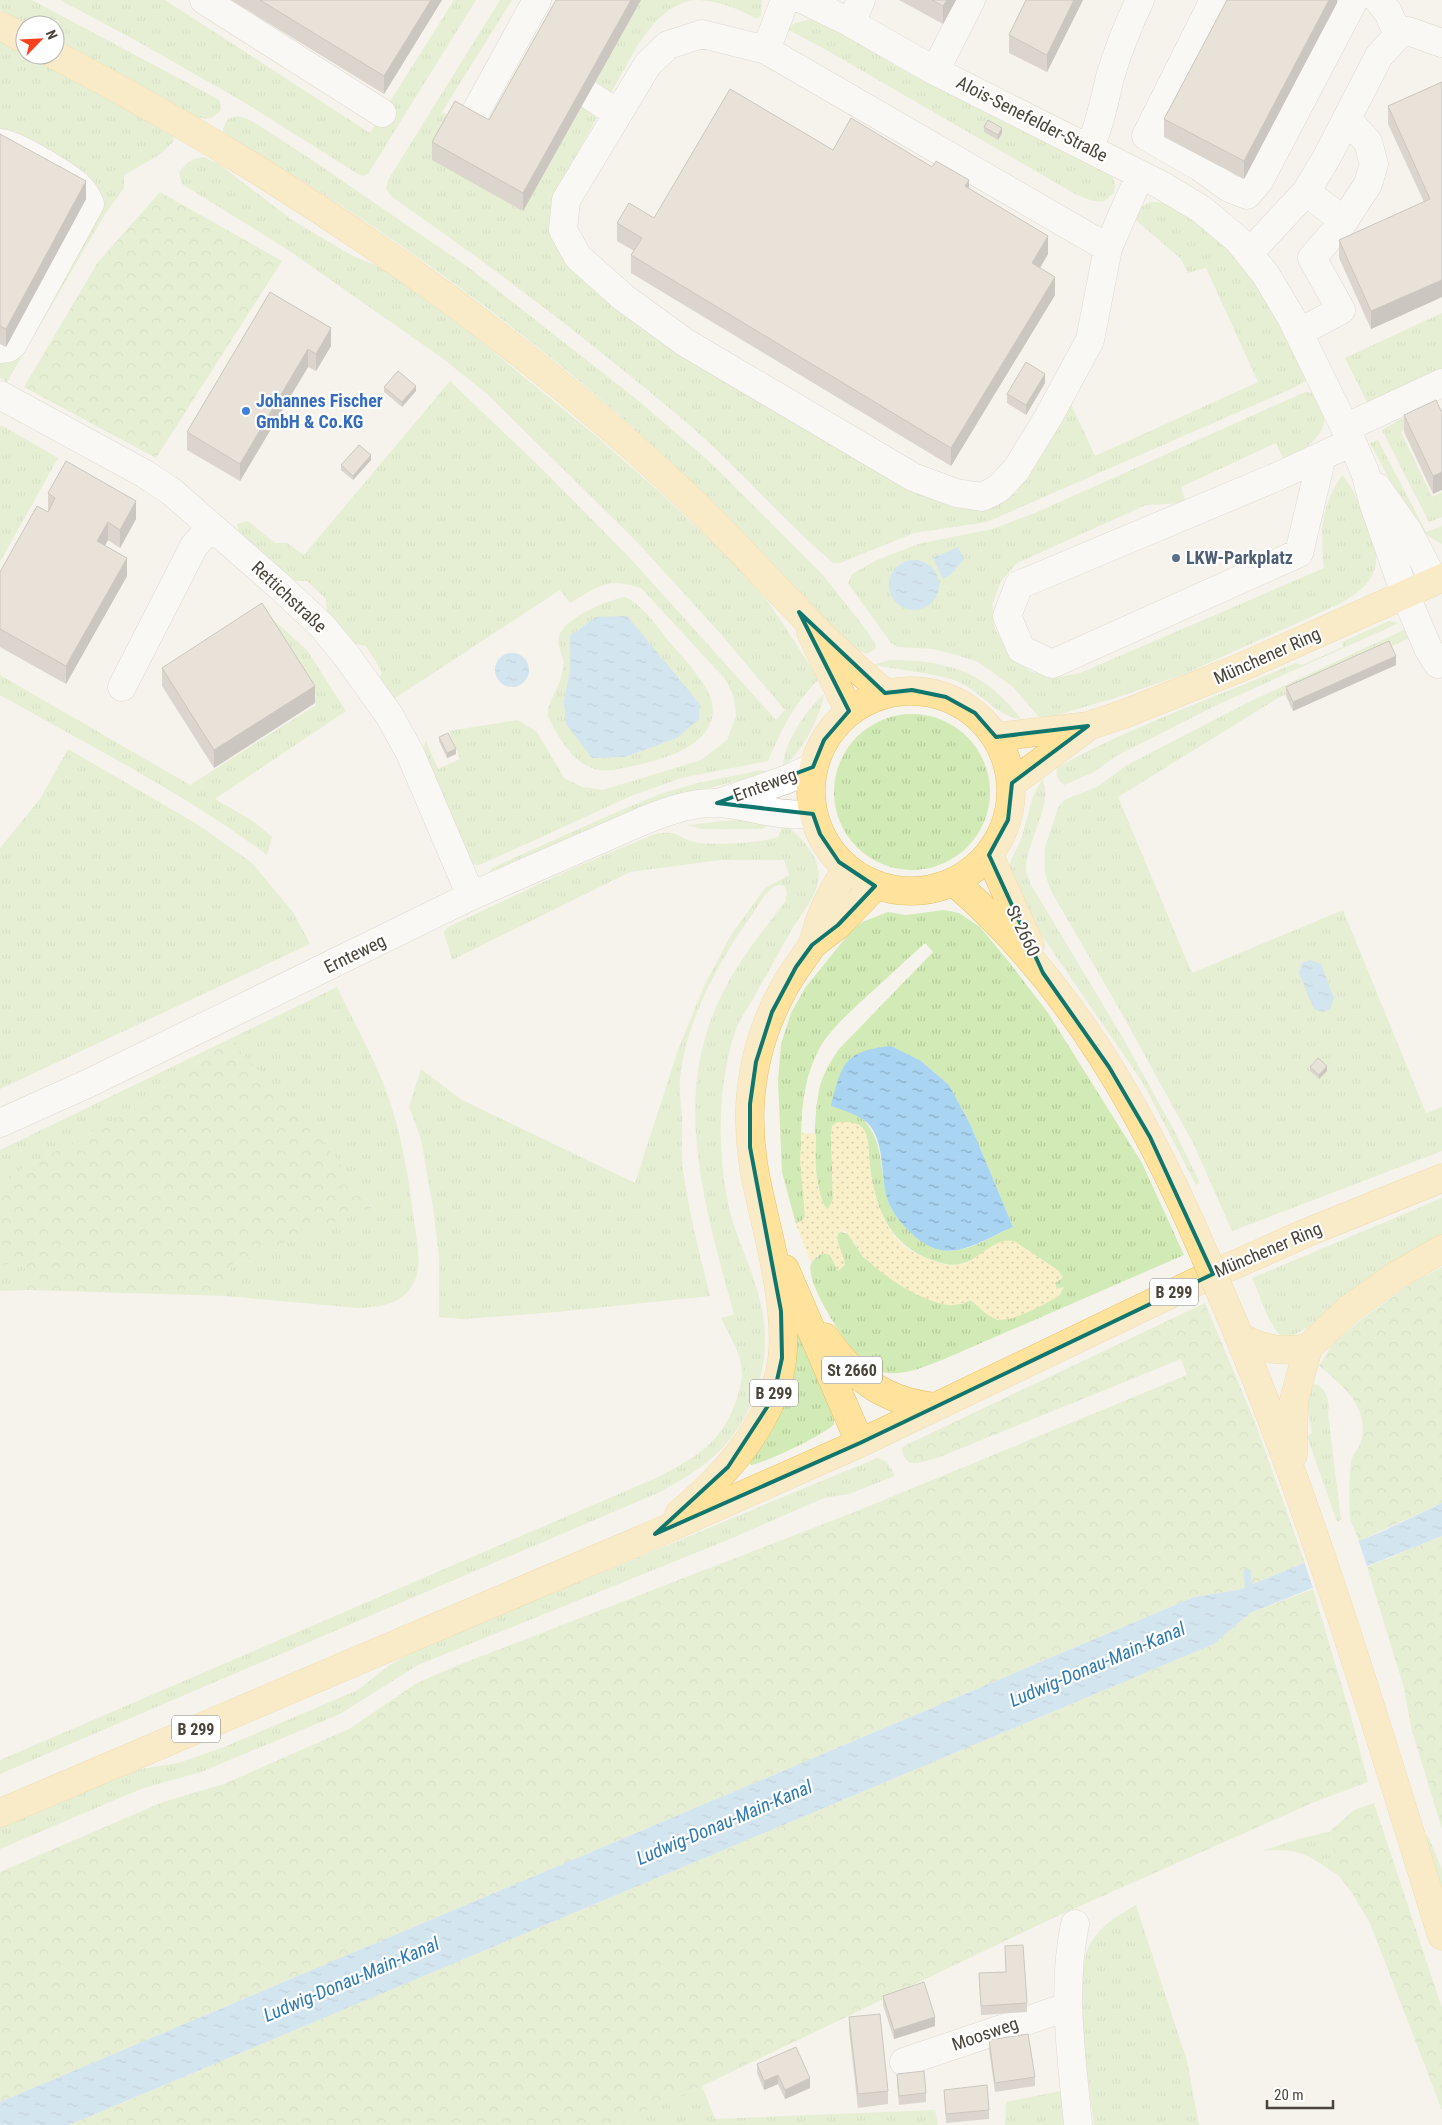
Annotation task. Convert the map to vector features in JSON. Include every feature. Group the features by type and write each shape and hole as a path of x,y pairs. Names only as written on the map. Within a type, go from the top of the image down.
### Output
{"main road":[{"path":"0,26 15,34"},
{"path":"65,60 208,140 377,248 439,291 579,401 678,488 754,563 799,612 885,693"},
{"name":"Münchener Ring","path":"996,737 1088,726 1205,683 1438,580"},
{"path":"799,612 849,711"},
{"path":"912,690 946,697 975,713 996,737 1008,763 1012,783 1008,820 1000,839 980,864 954,882 933,889 912,892 900,891 876,885 847,868 826,844 820,834 813,813 811,788 813,767 818,753 830,732 849,711 885,693 912,690"},
{"name":"Münchener Ring","path":"1012,783 1044,757 1088,726"},
{"name":"St 2660","path":"989,855 1006,896 1043,973"},
{"path":"812,945 829,899 847,868"},
{"name":"St 2660","path":"954,882 993,917 1043,973 1109,1067 1147,1131 1178,1193 1239,1336 1313,1530 1442,1936"},
{"path":"812,945 838,925 876,885"},
{"name":"St 2660","path":"812,945 796,966 780,997 763,1037 756,1062 752,1083 750,1126 753,1168 762,1210 860,1443"},
{"name":"Münchener Ring","path":"935,1408 1217,1272 1442,1178"},
{"name":"B 299","path":"655,1534 706,1491 728,1468 748,1441 773,1398 782,1358 781,1311 776,1268 762,1210"},
{"path":"1294,1477 1292,1434 1294,1400 1308,1348 1349,1309 1396,1275 1442,1249"},
{"name":"St 2660","path":"797,1297 836,1352 858,1376 894,1398 935,1408"},
{"path":"1239,1336 1272,1349 1308,1348"},
{"name":"B 299","path":"0,1813 655,1534 935,1408"}],"street":[{"path":"204,0 382,113"},
{"path":"474,115 537,0"},
{"path":"766,50 785,0"},
{"name":"Alois-Senefelder-Straße","path":"804,0 856,12 935,71 1140,174 1201,209 1238,240 1281,298 1300,332 1365,472 1374,505 1405,594 1436,652"},
{"path":"935,71 971,0"},
{"path":"1090,148 1101,121 1110,78 1120,45 1140,0"},
{"path":"1214,0 1146,136 1200,167 1229,188 1247,195 1259,181 1354,0"},
{"path":"1378,0 1388,12 1398,35"},
{"path":"1249,253 1306,192 1327,157 1379,56 1398,35 1408,31 1442,43"},
{"path":"1108,248 766,50 702,34 668,45 648,64 566,200 562,230 578,257 624,298 686,342 914,477 956,493 982,497 998,489 1016,470 1090,340 1108,248 1140,174"},
{"path":"588,94 618,114"},
{"path":"1300,332 1341,310 1312,258 1344,221 1368,184 1374,164 1368,142 1347,119"},
{"path":"0,143 4,142 24,151 77,184 86,194 90,204 13,344 8,348 0,349"},
{"path":"1306,192 1344,221"},
{"path":"1322,456 1299,553 1052,664 1022,649 1007,616 1018,585 1322,456 1349,434 1442,384"},
{"name":"Rettichstraße","path":"0,394 144,474 172,492 322,626 346,655 389,715 410,753 471,896"},
{"name":"Alois-Senefelder-Straße","path":"1365,472 1408,531 1438,580"},
{"path":"122,687 194,546 211,527"},
{"name":"Ernteweg","path":"717,803 788,779 813,767"},
{"name":"Ernteweg","path":"0,1124 471,896 653,816 695,804 717,803 789,814 813,813"},
{"path":"1075,1924 1069,1953 1067,2007 1078,2125"},
{"name":"Moosweg","path":"904,2062 1067,2007"}],"highlighted area":[{"path":"799,612 885,693 912,690 946,697 975,713 996,737 1088,726 1012,783 1008,820 989,855 1043,973 1109,1067 1150,1137 1213,1274 860,1443 655,1534 728,1467 773,1398 782,1358 781,1311 750,1147 750,1104 756,1062 772,1012 796,967 812,945 838,925 875,886 839,862 820,834 813,814 717,803 813,767 824,740 849,711"}],"green space":[{"path":"0,0 32,0 60,15 15,15 15,18 0,10"},
{"path":"60,0 165,0 370,133 454,0 476,0 368,174 363,176 247,104"},
{"path":"500,0 512,0 442,112 455,119 432,160 582,105 599,114 553,197 550,213 554,235 700,362 998,502 1016,493 1070,402 1095,456 1258,382 1206,268 1188,273 1181,259 1134,217 1147,204 1164,203 1185,213 1228,250 1263,290 1272,304 1310,379 987,522 914,533 840,563 833,563 705,439 651,392 542,306 392,197 386,189 388,180"},
{"path":"641,0 693,0 678,5 653,24 634,51 611,93 594,84"},
{"path":"698,0 762,0 761,15 757,19 729,6"},
{"path":"65,18 220,101 221,110 215,115 210,118 196,117 65,45"},
{"path":"817,18 910,74 1033,136 1104,168 1113,178 1115,185 1114,193 1103,202 1093,201 1077,195 787,29 795,23"},
{"path":"0,39 15,47 15,65 50,65 120,103 173,135 174,141 159,155 124,175 124,188 105,214 7,382 0,378 0,352 86,175 4,129 0,129"},
{"path":"239,116 252,121 312,160 468,267 635,398 710,462 823,575 867,631 875,643 876,649 866,654 855,649 752,541 689,479 559,364 514,328 421,259 313,187 223,131 228,120"},
{"path":"204,157 219,164 292,220 351,255 387,270 444,311 596,436 663,495 734,563 769,603 819,679 802,698 789,717 768,761 681,778 631,796 482,864 476,865 471,863 422,753 426,741 438,769 460,759 449,731 518,720 537,732 564,778 582,787 603,790 701,760 727,740 736,716 734,698 726,680 641,588 619,583 603,585 570,603 560,590 389,702 377,683 382,672 366,646 350,643 327,614 326,599 307,581 290,581 240,537 237,524 248,521 275,543 287,543 304,555 450,381 543,470 630,558 776,720 785,710 719,632 636,541 486,393 442,358 288,250 182,184 179,173 181,169 190,162"},
{"path":"160,192 282,261 156,458 24,387 98,262"},
{"path":"1442,313 1442,370 1369,406 1345,358"},
{"path":"1305,392 1315,393 1323,410 1324,423 1322,430 1311,443 1285,462 1276,443 1181,487 1186,503 1146,505 1017,563 1001,581 992,605 995,629 1007,650 1029,671 1054,678 1080,673 1324,568 1323,520 1329,499 1342,475 1355,494 1374,544 1375,566 1372,576 1365,585 1341,603 1182,675 1115,698 1047,718 1038,716 1013,687 978,662 933,649 898,647 891,643 848,583 852,574 877,560 918,544 992,529 1035,513"},
{"path":"1419,409 1426,420 1401,432 1432,497 1442,492 1442,517 1429,522 1382,430"},
{"path":"1,425 58,458 0,562 0,428"},
{"path":"1378,440 1426,532 1442,526 1442,544 1423,533 1398,496 1370,443"},
{"path":"625,597 632,601 651,619 698,675 712,701 713,709 711,722 704,733 684,750 657,760 614,770 600,770 587,766 572,755 548,717 548,712 561,678 563,659 559,637 562,630 587,611","holes":["570,636 677,738 625,757 592,758 564,701 570,670"]},
{"path":"269,616 307,650 346,711 215,799 253,821 272,837 267,855 235,832 170,791 0,695 0,675 190,785 316,705 263,619"},
{"path":"1389,621 1399,623 1219,704 1116,756 1094,772 1064,785 1058,777 1058,767 1116,738 1296,663 1302,665 1343,647 1342,642"},
{"path":"1408,628 1414,636 1278,698 1118,797 1192,973 1343,910 1426,1113 1442,1107 1442,1151 1232,1231 1193,1143 1121,1012 1051,891 1045,874 1045,847 1058,808 1064,800 1097,787 1127,765 1247,703"},
{"path":"889,660 929,662 963,671 979,679 993,690 1021,719 1003,713 971,689 954,680 873,665"},
{"path":"824,694 819,713 809,734 797,753 783,767 787,747 797,727"},
{"path":"912,714 942,720 955,727 967,737 977,749 984,762 990,792 984,822 977,835 967,847 955,857 942,864 912,870 882,864 869,857 857,847 847,835 840,822 834,792 840,762 847,749 857,737 869,727 882,720"},
{"path":"68,749 197,824 252,863 293,912 310,944 0,1089 0,848 40,799"},
{"path":"762,770 768,773 667,799 492,874 490,872 492,868 663,793 698,783"},
{"path":"1042,779 1045,788 1043,810 1027,857 1026,871 1030,883 1123,1038 1176,1134 1200,1183 1196,1185 1143,1083 1027,914 1009,875 1010,862 1021,840 1033,796"},
{"path":"732,820 772,820 772,824 762,829 702,829 687,825"},
{"path":"784,824 798,835 810,849 819,874 816,890 810,902 792,929 735,1032 730,1047 722,1095 721,1152 724,1180 732,1220 761,1305 765,1346 763,1367 758,1387 740,1425 728,1441 701,1466 660,1492 0,1774 0,1760 656,1478 683,1464 714,1439 730,1416 736,1401 741,1382 742,1368 737,1351 721,1318 734,1315 706,1204 699,1167 696,1091 701,1054 712,1017 735,971 785,902 787,893 785,886 775,887 765,895 717,970 698,1010 691,1030 680,1076 685,1186 710,1296 557,1312 463,1319 439,1317 439,1257 433,1208 421,1139 409,1107 421,1069 462,1100 635,1183 678,1050 704,986 731,935 765,888 789,875 784,860 720,860 630,872 452,960 444,932 448,927 569,870 655,834 675,834 700,843 740,843 778,837"},
{"path":"944,910 959,913 980,927 1009,962 1048,1013 1142,1163 1184,1255 942,1360 909,1371 892,1373 875,1370 856,1353 833,1322 815,1288 811,1274 811,1264 819,1255 837,1243 838,1233 848,1234 863,1257 902,1285 962,1304 970,1300 997,1320 1063,1287 1057,1289 1054,1282 982,1254 969,1261 952,1265 932,1260 915,1252 901,1241 890,1228 882,1213 872,1180 868,1144 831,1133 833,1199 829,1208 826,1208 821,1197 816,1166 815,1131 818,1098 824,1076 839,1049 933,952 925,943 839,1023 824,1041 814,1060 807,1081 801,1126 805,1216 803,1220 796,1224 782,1172 778,1081 781,1044 791,1013 805,988 851,931 862,922 888,912 906,915","holes":["921,1061 949,1085 971,1126 1013,1227 973,1246 948,1251 936,1249 923,1242 906,1227 889,1205 880,1154 874,1136 863,1119"]},
{"path":"337,987 383,1082 398,1129 404,1157 419,1261 417,1274 411,1288 399,1299 376,1307 358,1308 226,1296 231,1265 373,1206 230,1040 127,1113 0,1181 0,1150"},
{"path":"230,1040 310,1125 373,1207 231,1265 226,1296 27,1290 25,1263 0,1265 0,1181 127,1113"},
{"path":"1442,1198 1442,1235 1429,1242 1312,1325 1290,1337 1282,1337 1272,1325 1252,1278"},
{"path":"25,1263 27,1290 0,1291 0,1265"},
{"path":"1442,1267 1442,1503 1359,1541 1350,1516 1350,1470 1352,1458 1361,1441 1362,1418 1358,1408 1345,1389 1319,1366 1332,1345 1359,1321 1409,1285"},
{"path":"1205,1303 1256,1425 1305,1563 1238,1590 1194,1597 0,2102 0,1872 163,1802 224,1784 349,1729 417,1683 456,1666 857,1511 1187,1375 1181,1359 937,1458 910,1463 903,1453 902,1448 906,1445"},
{"path":"796,1336 801,1336 834,1414 834,1424 829,1429 794,1448 768,1460 751,1465 749,1462"},
{"path":"1315,1384 1325,1392 1329,1404 1328,1413 1341,1520 1337,1522 1307,1436 1312,1433 1308,1398 1311,1386"},
{"path":"877,1458 886,1462 895,1476 849,1494 824,1498 730,1539 418,1665 340,1714 201,1772 144,1788 0,1849 0,1826 135,1770 178,1763 224,1747 358,1690 391,1664 423,1647"},
{"path":"1442,1536 1442,1829 1412,1731 1404,1688 1367,1567"},
{"path":"1313,1589 1352,1720 1368,1782 1312,1803 1053,1918 702,2086 612,2125 69,2125 1214,1644 1250,1613"},
{"path":"1374,1803 1442,2008 1442,2110 1370,1923 1339,1876 1329,1832 1354,1810"},
{"path":"1329,1832 1339,1876 1304,1854 1275,1850 1262,1851 1302,1838"},
{"path":"1428,1836 1442,1869 1442,1888 1425,1837"},
{"path":"1136,1905 1187,2061 1199,2125 1094,2125 1083,2032 1082,1981 1085,1960 1090,1944 1099,1931 1116,1917"},
{"path":"702,2086 715,2119 935,2110 938,2125 612,2125"},
{"path":"1060,2091 1068,2111 1070,2125 1005,2125 1006,2102"}],"sand":[{"path":"837,1122 851,1122 862,1127 865,1131 868,1141 871,1177 882,1215 891,1232 904,1246 911,1251 943,1264 958,1265 966,1263 1001,1242 1016,1242 1059,1271 1063,1278 1055,1283 1057,1289 1064,1287 1060,1295 1029,1312 1002,1320 989,1316 971,1300 954,1305 938,1303 915,1294 882,1273 862,1255 844,1231 838,1233 837,1237 845,1265 838,1271 830,1255 824,1254 817,1256 811,1263 796,1224 803,1220 805,1216 800,1160 802,1133 816,1134 817,1182 822,1200 826,1208 829,1208 833,1199 831,1133 832,1126"}],"water":[{"path":"958,547 964,559 950,575 943,579 933,558"},
{"path":"914,560 924,562 932,567 937,575 939,585 937,595 932,603 924,608 914,610 904,608 896,603 891,595 889,585 891,575 896,567 904,562"},
{"path":"627,616 699,703 699,719 677,738 625,757 592,758 566,724 564,701 570,670 570,636 596,617"},
{"path":"512,653 524,658 529,670 524,682 512,687 500,682 495,670 500,658"},
{"path":"1310,960 1321,964 1334,998 1330,1009 1323,1012 1314,1009 1299,973 1302,963"},
{"path":"891,1046 921,1061 949,1085 971,1126 1013,1227 973,1246 948,1251 936,1249 923,1243 902,1224 895,1214 887,1199 878,1142 871,1127 858,1116 831,1106 842,1069 854,1056 863,1051"},
{"name":"Ludwig-Donau-Main-Kanal","path":"1442,1503 1442,1536 1250,1613 1214,1644 69,2125 0,2125 0,2102 1194,1597 1238,1590 1381,1532"}],"pier":[{"path":"1358,1539 1368,1569 1314,1591 1304,1561"}],"building":[{"path":"260,0 431,0 384,76"},
{"path":"556,0 631,0 523,193 432,142 455,101 489,120"},
{"path":"932,0 947,0 943,6"},
{"path":"1026,0 1074,0 1047,55 1009,35"},
{"path":"1227,0 1329,0 1244,161 1164,119"},
{"path":"1442,82 1442,280 1371,311 1339,240 1430,199 1388,106"},
{"path":"730,89 833,150 851,118 932,167 936,161 969,180 965,186 1048,236 1032,263 1055,277 951,448 631,255 642,238 617,223 629,203 654,218"},
{"path":"988,120 1002,128 998,135 984,127"},
{"path":"0,134 86,181 6,329 0,326"},
{"name":"Johannes Fischer GmbH & Co.KG","path":"270,292 331,328 316,354 308,349 240,464 187,432"},
{"path":"1026,362 1045,374 1026,405 1007,394"},
{"path":"398,371 416,386 402,402 384,387"},
{"path":"1436,400 1442,411 1442,472 1433,476 1404,415"},
{"path":"359,445 371,455 353,476 341,465"},
{"path":"66,461 136,501 120,530 108,522 97,541 127,558 66,666 0,629 0,572 37,506 48,512 55,498 48,493"},
{"path":"262,603 315,686 214,750 162,668"},
{"path":"1389,641 1396,656 1293,702 1286,687"},
{"path":"448,733 456,749 447,753 439,737"},
{"path":"1318,1058 1327,1066 1319,1075 1310,1067"},
{"path":"1023,1945 1027,2003 981,2006 979,1973 1006,1972 1005,1946"},
{"path":"924,1982 935,2017 894,2030 883,1996"},
{"path":"880,2014 888,2091 858,2094 849,2017"},
{"path":"1028,2034 1035,2077 995,2083 989,2040"},
{"path":"796,2047 810,2078 785,2090 778,2075 764,2081 757,2064"},
{"path":"924,2071 926,2093 899,2096 897,2074"},
{"path":"987,2085 989,2110 946,2114 944,2090"}],"waterway":[{"path":"1247,1572 1249,1595"}],"place":[{"name":"Johannes Fischer GmbH & Co.KG","path":"246,411"},
{"name":"LKW-Parkplatz","path":"1176,558"}]}
